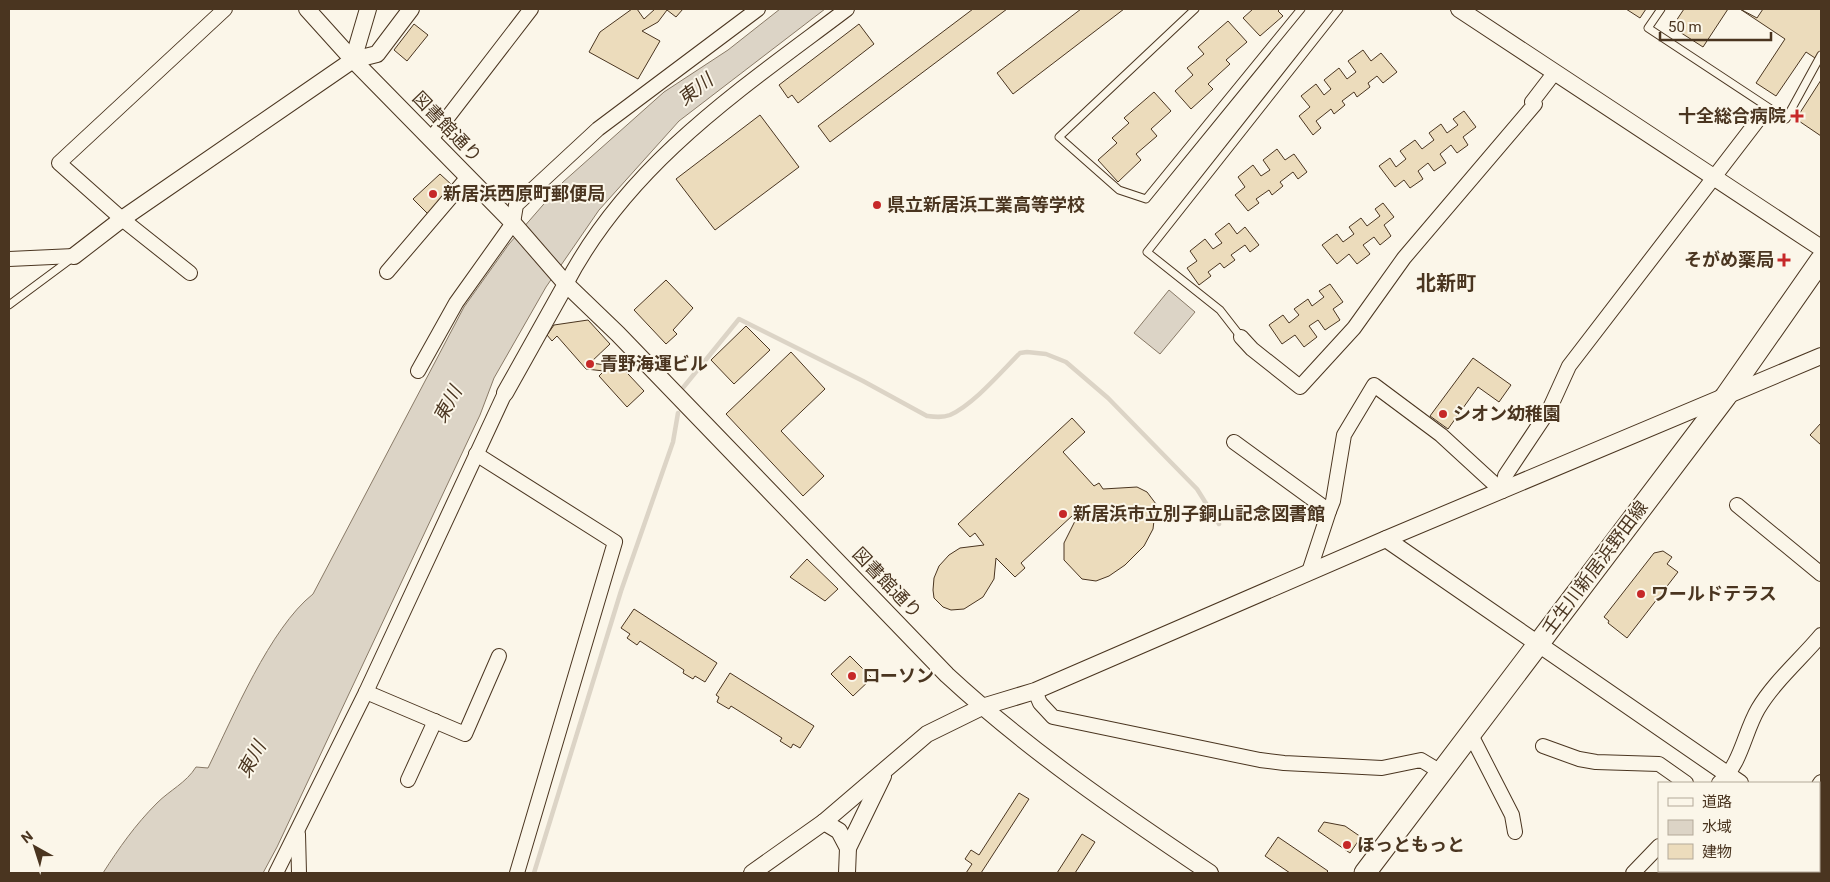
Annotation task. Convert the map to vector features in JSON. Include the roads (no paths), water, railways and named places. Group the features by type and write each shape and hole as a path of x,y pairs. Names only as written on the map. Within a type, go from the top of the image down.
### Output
{"main road":[{"name":"壬生川新居浜野田線","path":"1365,873 1537,643 1726,396 1821,260"}],"street":[{"path":"190,273 122,220 59,163 225,9"},
{"name":"図書館通り","path":"307,9 353,60 513,223 566,284 680,398 947,675 982,708 1092,794 1210,873"},
{"path":"353,60 368,9"},
{"path":"9,259 74,256 122,220 353,60 377,54 411,9"},
{"path":"432,140 531,9"},
{"path":"418,371 456,303 513,223 516,205 598,129 758,9"},
{"path":"276,873 366,692 505,393 584,249 610,213 672,146 846,9"},
{"path":"1459,9 1821,248"},
{"path":"1241,337 1252,349 1300,387 1354,328 1404,258 1535,104 1532,102 1555,72"},
{"path":"1502,491 1504,476 1549,410 1569,366 1761,116"},
{"path":"387,272 468,177"},
{"path":"752,873 824,822 927,734 982,708 1034,691 1386,539 1821,356"},
{"path":"1309,572 1333,501 1344,435 1374,385 1442,435 1502,491"},
{"path":"1234,442 1329,511"},
{"path":"476,454 615,542 518,873"},
{"path":"1736,504 1821,574"},
{"path":"1386,539 1537,643 1724,782 1758,709 1779,681 1821,635"},
{"path":"366,692 465,734 499,656"},
{"path":"1034,691 1040,703 1053,717 1197,747 1284,764 1382,768 1421,760 1441,772"},
{"path":"408,780 435,721"},
{"path":"1470,733 1512,814 1516,832"},
{"path":"1543,746 1580,759 1596,762 1659,764 1685,782"},
{"path":"847,873 848,848 886,768"},
{"path":"824,822 839,831 848,848"},
{"path":"298,830 299,873"},
{"path":"1633,873 1658,847"}],"lane":[{"path":"1195,9 1058,137 1119,190 1146,200 1301,9"},
{"path":"1241,337 1220,310 1147,252 1340,9"},
{"path":"1661,9 1648,28 1786,119 1821,55"},
{"path":"9,305 74,256"}],"water":[{"name":"東川","path":"780,9 825,9 679,121 599,210 546,287 494,378 480,415 277,847 263,873 103,873 128,837 157,803 188,778 196,767 208,768 241,699 267,651 297,609 313,594 464,307 509,244 563,182 664,92 728,50"},
{"path":"1169,290 1195,312 1160,354 1134,333"}],"waterway":[{"path":"682,389 739,319 863,381 927,416 947,416 959,410 987,387 1020,353 1046,354 1066,362 1108,398 1197,489 1219,524"},
{"path":"534,873 621,591 673,442 678,413"}],"place":[{"name":"十全総合病院","path":"1797,116"},
{"name":"新居浜西原町郵便局","path":"433,194"},
{"name":"県立新居浜工業高等学校","path":"877,205"},
{"name":"そがめ薬局","path":"1784,260"},
{"name":"青野海運ビル","path":"590,364"},
{"name":"シオン幼稚園","path":"1443,414"},
{"name":"新居浜市立別子銅山記念図書館","path":"1063,514"},
{"name":"ワールドテラス","path":"1641,594"},
{"name":"ローソン","path":"852,676"},
{"name":"ほっともっと","path":"1347,845"}],"district":[{"name":"北新町","path":"1446,283"}]}
